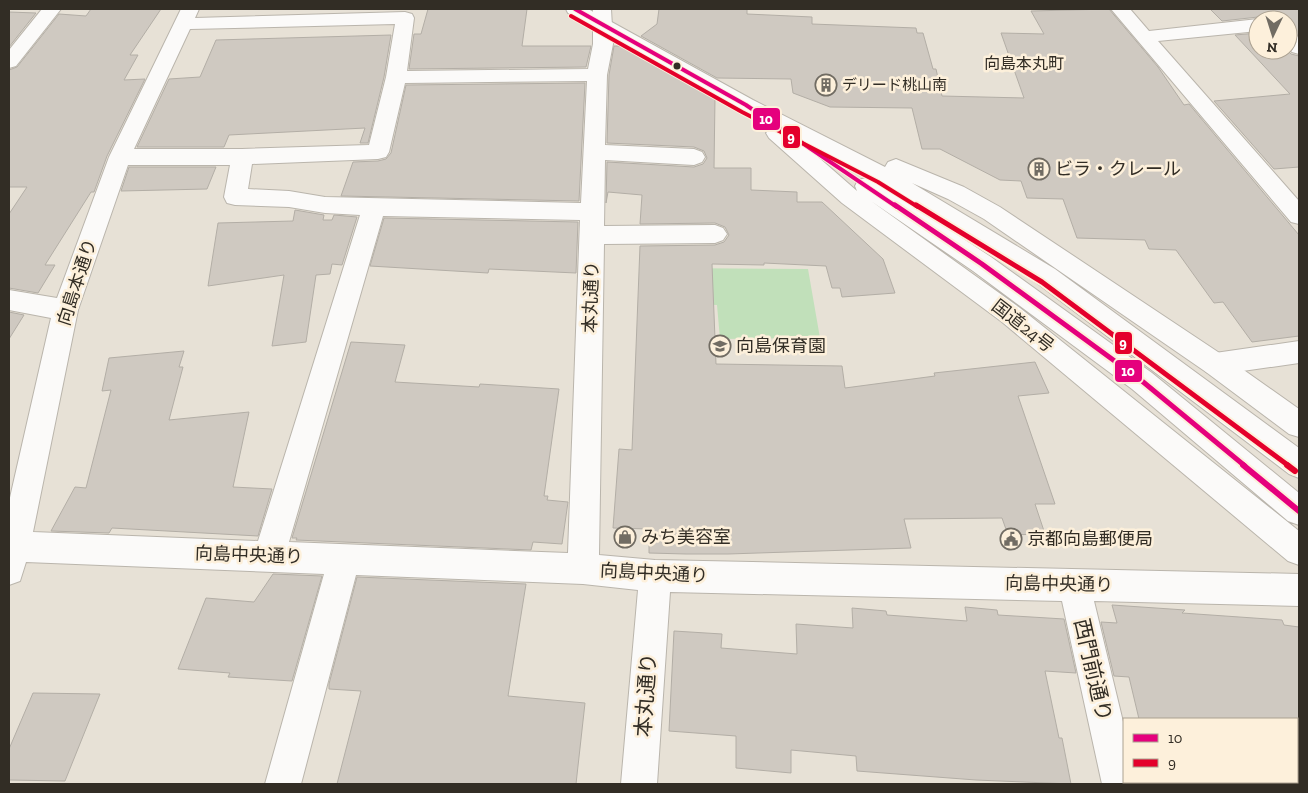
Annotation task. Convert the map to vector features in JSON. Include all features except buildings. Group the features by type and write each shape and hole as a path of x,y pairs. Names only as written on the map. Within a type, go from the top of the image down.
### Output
{"main road":[{"path":"9,62 18,41 52,9"},
{"name":"国道24号","path":"575,9 602,17 746,105 982,264 1134,375 1299,511"},
{"path":"1120,9 1299,216"},
{"path":"120,157 242,157 378,152 396,76 405,18 292,15 186,16"},
{"name":"向島本通り","path":"10,554 65,310 120,157 186,16"},
{"name":"本丸通り","path":"583,569 594,152 597,75 602,44 602,17"},
{"path":"1144,38 1248,26"},
{"path":"396,76 597,75"},
{"name":"国道24号","path":"746,105 956,193 992,213 1215,364 1299,425"},
{"name":"国道24号","path":"746,105 882,175 1046,276 1299,465"},
{"name":"国道24号","path":"746,105 850,197 1011,315 1299,550"},
{"path":"594,152 694,156"},
{"path":"242,157 234,197 289,199 325,205 374,207 715,234"},
{"path":"269,556 374,207"},
{"path":"9,300 65,310"},
{"path":"1215,364 1299,352"},
{"name":"向島中央通り","path":"10,554 269,556 583,569 655,576 1299,590"},
{"path":"283,784 344,560"},
{"name":"本丸通り","path":"639,784 655,576"},
{"name":"西門前通り","path":"1074,584 1120,784"}],"green space":[{"path":"669,268 808,269 820,338 720,339 717,305 667,303"}],"transit line":[{"name":"10","path":"575,9 746,105 982,264 1142,381 1299,511"},
{"name":"9","path":"571,16 742,112 878,182 1042,282 1295,471"}],"place":[{"name":"デリード桃山南","path":"826,85"},
{"name":"ビラ・クレール","path":"1039,169"},
{"name":"向島保育園","path":"720,346"},
{"name":"みち美容室","path":"625,537"},
{"name":"京都向島郵便局","path":"1011,539"}],"district":[{"name":"向島本丸町","path":"1024,63"}]}
